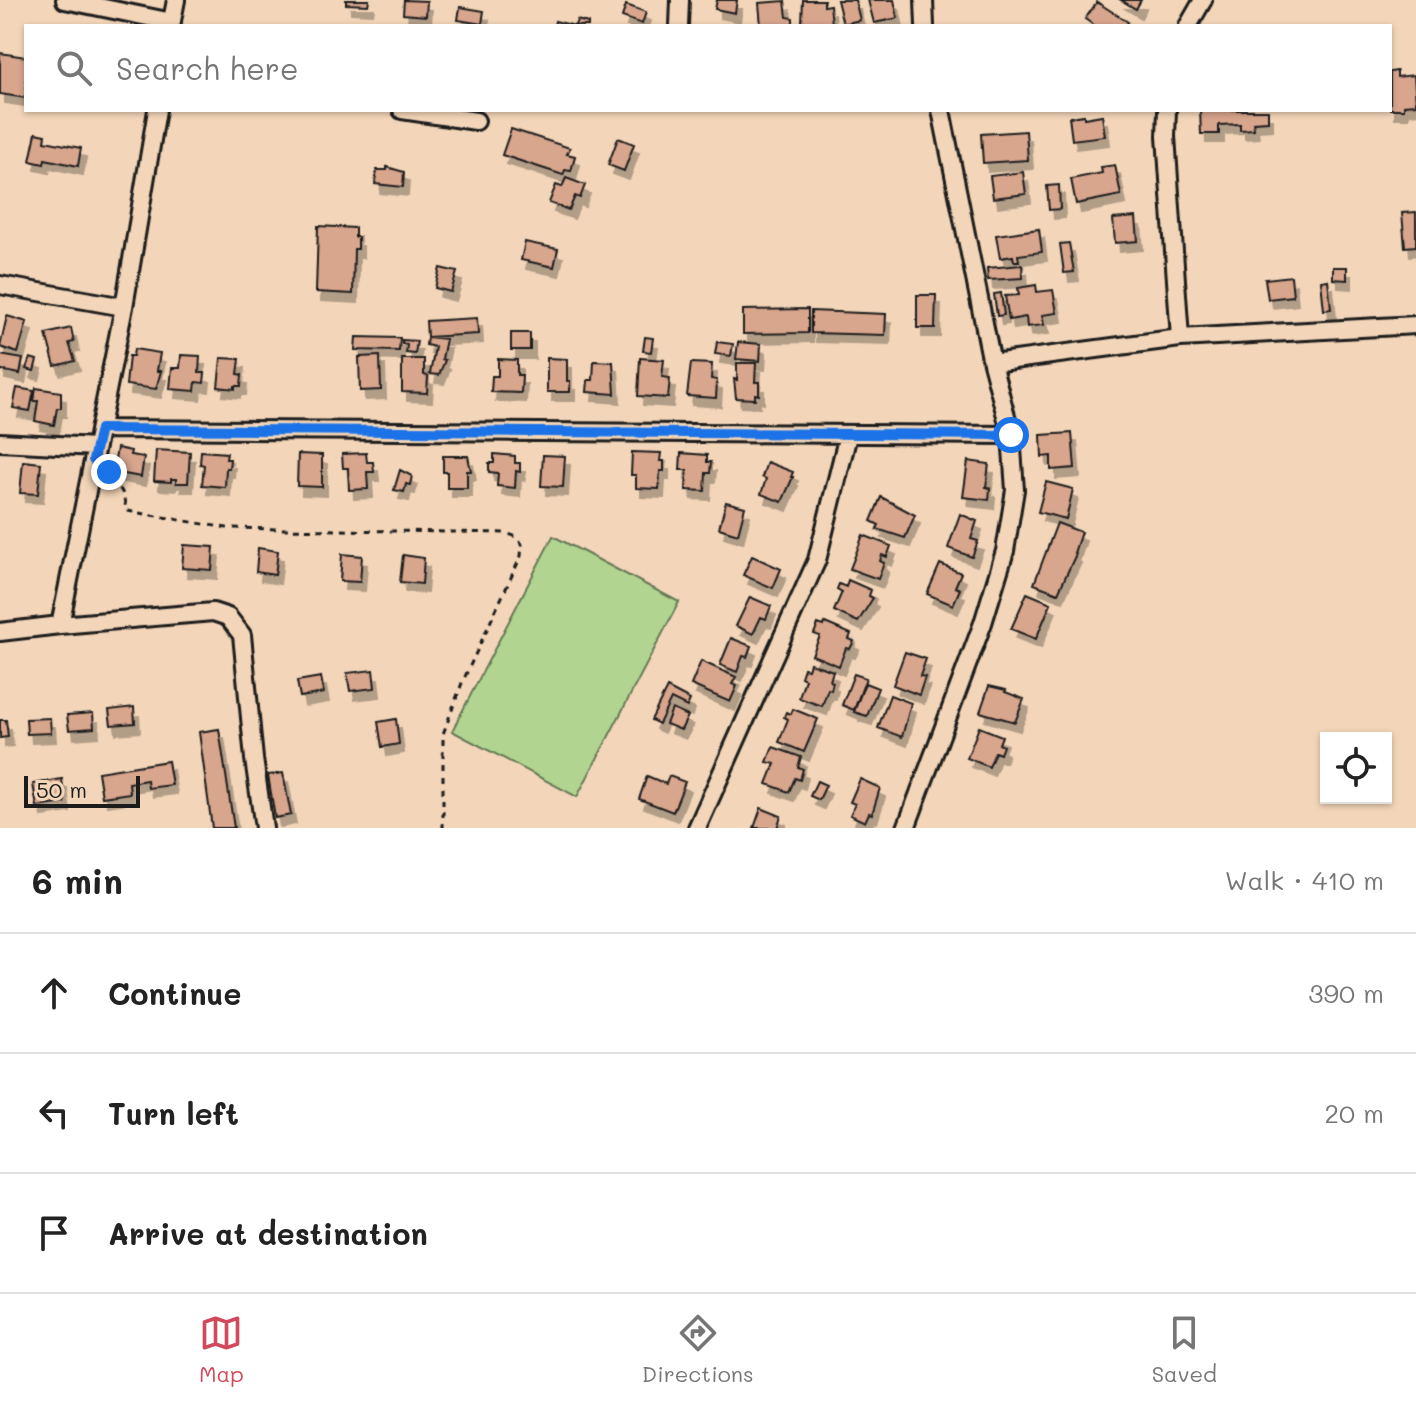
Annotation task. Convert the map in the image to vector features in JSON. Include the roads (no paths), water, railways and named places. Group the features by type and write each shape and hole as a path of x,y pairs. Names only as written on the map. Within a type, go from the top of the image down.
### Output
{"street":[{"path":"65,0 172,24 176,0"},
{"path":"679,24 680,0"},
{"path":"924,0 925,24"},
{"path":"1189,24 1203,0"},
{"path":"60,625 124,307 157,112"},
{"path":"415,112 476,121"},
{"path":"906,828 983,623 1005,551 1015,490 1011,435 992,363 941,112"},
{"path":"1167,112 1180,338"},
{"path":"0,285 124,307"},
{"path":"992,363 1180,338 1416,325"},
{"path":"100,429 1011,435"},
{"path":"697,828 817,560 848,435"},
{"path":"0,442 95,453"},
{"path":"0,632 213,612 228,617 242,635 264,828"}]}
